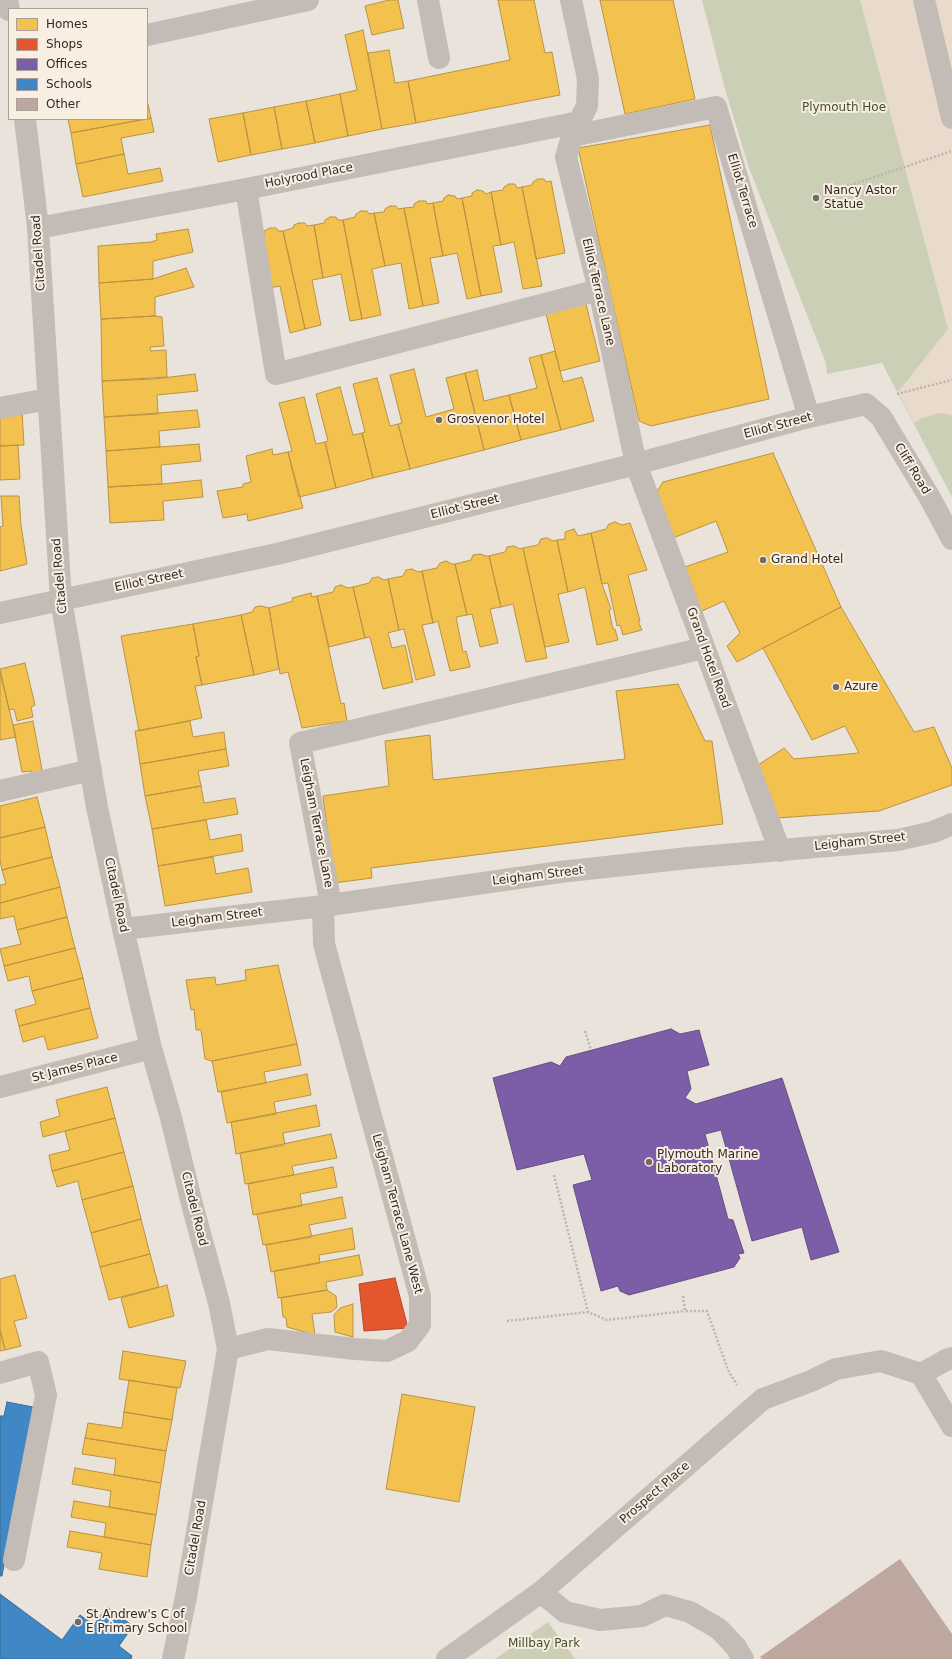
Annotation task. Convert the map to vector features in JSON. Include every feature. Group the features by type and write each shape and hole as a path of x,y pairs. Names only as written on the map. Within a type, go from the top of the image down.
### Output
{"street":[{"path":"148,35 308,0"},
{"path":"428,0 439,58"},
{"name":"Elliot Terrace Lane","path":"572,0 588,79 587,106 575,129 566,157 599,290 636,464"},
{"path":"924,0 952,118"},
{"name":"Elliot Terrace","path":"575,129 716,107 809,417"},
{"name":"Citadel Road","path":"25,120 38,228 61,600 91,770 123,929 151,1048 171,1118 193,1208 219,1303 228,1349 186,1597 173,1659"},
{"name":"Holyrood Place","path":"38,228 575,129"},
{"path":"246,189 276,374 599,290"},
{"path":"0,408 48,399"},
{"name":"Elliot Street","path":"0,613 277,554 636,464 809,417 874,411"},
{"name":"Cliff Road","path":"874,411 930,498 952,539"},
{"name":"Grand Hotel Road","path":"636,464 780,851"},
{"name":"Leigham Terrace Lane","path":"327,905 300,743 704,648"},
{"path":"0,791 91,770"},
{"name":"Leigham Street","path":"123,929 327,905 560,872 688,858 898,840 933,832 952,824"},
{"name":"Leigham Terrace Lane West","path":"228,1349 268,1339 355,1349 387,1351 408,1341 420,1325 420,1296 324,944 327,905"},
{"name":"St James Place","path":"0,1087 151,1048"},
{"path":"952,1358 921,1374 952,1426"},
{"name":"Prospect Place","path":"447,1659 541,1592 763,1399 811,1381 836,1369 881,1361 921,1374"},
{"path":"0,1373 38,1362 46,1395 14,1560"},
{"path":"541,1592 566,1612 600,1620 642,1616 665,1605 690,1612 719,1629 736,1648 743,1659"}],"path":[{"path":"824,194 952,151"},
{"path":"874,411 898,392 952,380"},
{"path":"585,1031 591,1050"},
{"path":"554,1176 588,1312"},
{"path":"683,1296 685,1311"},
{"path":"507,1321 588,1312 607,1320 707,1310 728,1370 737,1385"}],"green space":[{"name":"Plymouth Hoe","path":"702,0 952,0 952,497 882,363 827,374 826,363 749,168 725,89"},
{"name":"Millbay Park","path":"548,1622 575,1659 495,1659"}],"shaded area":[{"path":"860,0 952,0 952,415 940,413 922,418 914,423 898,392 948,329"}],"building: Homes":[{"path":"389,0 398,0 404,28 372,35 365,6"},
{"path":"498,0 534,0 545,53 552,52 560,95 416,123 408,81 510,60"},
{"path":"600,0 673,0 695,99 625,114"},
{"path":"363,30 382,129 348,136 340,94 357,90 345,35"},
{"path":"389,50 395,83 408,81 416,123 382,129 368,53"},
{"path":"340,94 348,136 315,143 306,101"},
{"path":"306,101 315,143 282,149 274,107"},
{"path":"148,104 151,118 148,119"},
{"path":"274,107 282,149 251,155 243,113"},
{"path":"243,113 251,155 218,162 209,119"},
{"path":"151,118 154,132 121,138 124,154 76,164 71,133 140,120 148,120"},
{"path":"68,120 141,120 71,133"},
{"path":"710,125 769,399 651,426 639,421 578,148"},
{"path":"124,154 128,174 160,168 163,181 83,197 76,164"},
{"path":"538,179 544,179 546,182 551,181 565,253 536,259 522,187 532,185 533,182"},
{"path":"509,184 515,184 517,188 522,187 542,286 523,289 514,242 501,245 491,192 503,190 504,187"},
{"path":"477,190 483,191 486,194 491,192 501,245 493,246 502,292 481,296 462,198 472,196 472,193"},
{"path":"448,195 455,196 457,199 462,198 481,296 467,299 457,253 443,256 433,203 443,201"},
{"path":"419,201 426,201 427,204 433,203 443,256 430,258 439,303 423,306 404,208 414,207 414,204"},
{"path":"390,206 396,206 398,209 404,208 423,306 409,309 401,263 385,266 374,213 384,212 385,209"},
{"path":"361,211 367,211 369,214 374,213 385,266 372,269 381,315 362,319 343,220 355,217 356,214"},
{"path":"330,217 336,217 338,220 343,220 362,319 350,321 341,274 323,278 314,225 324,223 325,220"},
{"path":"305,223 307,226 314,225 323,278 312,280 321,325 305,329 283,231 293,228 294,225"},
{"path":"270,228 276,228 278,231 283,231 305,329 290,333 280,286 264,289 264,231"},
{"path":"188,229 193,252 153,261 153,279 99,283 98,246 151,242 157,240 156,234"},
{"path":"186,268 194,287 155,297 155,316 101,319 99,283 153,279"},
{"path":"585,300 600,361 560,371 545,310"},
{"path":"155,316 162,317 164,346 150,347 151,351 166,350 167,377 102,381 101,319"},
{"path":"555,351 563,382 582,377 594,421 561,430 541,355"},
{"path":"541,355 561,430 521,440 509,395 537,388 529,358"},
{"name":"Grosvenor Hotel","path":"414,369 426,417 454,409 446,378 465,373 484,450 410,469 398,424 402,423 390,375"},
{"path":"477,370 484,401 509,395 521,440 484,450 465,373"},
{"path":"195,374 198,391 157,395 158,414 104,417 102,381 155,379"},
{"path":"377,378 390,426 398,424 410,469 373,478 362,433 365,432 353,384"},
{"path":"340,387 353,435 362,433 373,478 336,488 325,442 328,441 316,394"},
{"path":"304,397 316,444 325,442 336,488 299,497 288,452 292,451 279,403"},
{"path":"22,410 24,445 0,446 0,411"},
{"path":"197,410 200,427 159,431 160,447 106,451 104,417"},
{"path":"199,444 201,461 161,465 162,484 108,487 106,451"},
{"path":"18,445 20,479 0,480 0,446"},
{"path":"272,449 273,455 288,452 303,508 248,521 247,514 223,518 217,491 243,487 243,484 251,482 246,456"},
{"name":"Grand Hotel","path":"773,453 841,607 737,662 727,646 740,633 724,601 702,611 682,568 728,552 716,521 673,538 656,493 663,482"},
{"path":"201,480 203,497 163,501 164,520 110,523 108,487"},
{"path":"1,496 19,496 21,525 27,564 0,571 0,527 3,526"},
{"path":"615,522 622,525 630,523 647,570 628,575 640,621 638,621 642,630 623,635 620,625 617,626 608,583 602,584 591,533 606,529 609,524"},
{"path":"574,529 578,536 591,533 602,584 611,609 609,610 613,629 615,629 618,640 597,645 585,587 568,592 557,540 565,539 565,532"},
{"path":"547,538 553,541 557,540 568,592 558,594 569,642 545,647 523,548 538,545 541,539"},
{"path":"514,546 520,549 523,548 547,658 526,662 513,604 501,607 489,556 505,552 507,547"},
{"path":"480,554 489,556 501,607 490,609 498,643 480,647 472,614 467,615 455,564 471,560 473,555"},
{"path":"446,561 455,564 467,615 456,617 463,652 466,651 470,667 450,671 438,621 433,623 422,571 437,568 440,563"},
{"path":"412,569 418,572 422,571 433,623 422,625 435,675 416,680 404,629 399,630 388,579 403,576 406,570"},
{"path":"378,577 384,580 388,579 399,630 388,633 392,648 405,645 413,682 383,689 370,637 365,638 353,587 369,583 372,578"},
{"path":"341,585 348,588 353,587 365,638 329,647 317,596 333,592 335,587"},
{"path":"311,593 312,597 317,596 341,704 344,703 347,721 302,728 288,672 280,674 269,608 293,601 292,598"},
{"path":"261,606 269,608 279,669 254,675 241,615 252,612 255,607"},
{"name":"Azure","path":"841,607 914,732 934,727 952,768 952,785 879,811 777,818 758,765 784,748 794,759 859,753 845,726 812,740 763,648"},
{"path":"241,615 254,675 202,685 196,657 199,656 193,624"},
{"path":"193,624 199,656 196,657 202,685 195,686 202,718 139,731 121,636"},
{"path":"25,663 35,705 31,707 33,717 17,721 14,709 9,710 0,669"},
{"path":"0,672 16,737 0,740"},
{"path":"678,684 705,741 712,741 723,824 371,868 372,878 334,883 323,796 389,786 385,741 430,735 433,780 625,759 616,691"},
{"path":"33,721 43,775 32,777 31,771 22,772 13,725"},
{"path":"190,721 193,737 224,732 226,749 140,764 135,731"},
{"path":"226,749 229,766 198,771 201,786 145,796 140,764"},
{"path":"201,786 204,803 235,798 238,814 152,829 145,796"},
{"path":"37,797 45,827 0,838 0,806"},
{"path":"206,820 210,840 241,834 243,851 158,866 152,829"},
{"path":"45,827 52,857 2,870 0,861 0,838"},
{"path":"52,857 60,887 0,903 0,885 6,884 2,870"},
{"path":"213,857 216,874 248,868 252,892 165,906 158,866"},
{"path":"60,887 67,917 17,930 14,916 0,919 0,903"},
{"path":"67,917 75,948 4,966 0,949 21,944 17,930"},
{"path":"75,948 83,978 32,991 29,976 8,981 4,966"},
{"path":"278,965 297,1044 212,1061 205,1059 201,1030 196,1030 194,1009 191,1010 186,980 215,977 216,985 246,980 245,970"},
{"path":"83,978 90,1008 19,1026 15,1010 36,1004 32,991"},
{"path":"90,1008 98,1038 48,1050 44,1036 23,1042 19,1026"},
{"path":"297,1044 301,1065 264,1072 266,1083 218,1092 212,1061"},
{"path":"307,1074 311,1095 274,1102 276,1114 227,1123 221,1092"},
{"path":"107,1087 115,1118 43,1137 40,1122 60,1116 56,1100"},
{"path":"316,1105 320,1126 283,1133 285,1145 236,1154 231,1122"},
{"path":"115,1118 124,1152 52,1171 49,1155 70,1150 65,1131"},
{"path":"331,1134 337,1158 292,1166 294,1175 245,1184 240,1153"},
{"path":"124,1152 133,1186 82,1200 78,1181 57,1187 52,1171"},
{"path":"333,1167 337,1187 300,1194 302,1206 253,1215 248,1184"},
{"path":"133,1186 141,1219 91,1233 82,1200"},
{"path":"342,1197 346,1218 309,1225 312,1237 263,1245 257,1214"},
{"path":"141,1219 150,1254 100,1267 91,1233"},
{"path":"352,1228 355,1249 319,1255 320,1263 271,1272 266,1245"},
{"path":"150,1254 159,1287 109,1300 100,1267"},
{"path":"359,1255 363,1275 326,1282 327,1290 278,1298 274,1271"},
{"path":"15,1275 27,1318 14,1321 21,1346 5,1350 0,1330 0,1279"},
{"path":"167,1285 174,1316 129,1328 121,1298"},
{"path":"327,1290 336,1296 337,1307 331,1312 312,1314 315,1335 287,1327 286,1318 283,1317 281,1298"},
{"path":"353,1304 353,1337 335,1332 334,1315 340,1308"},
{"path":"0,1330 5,1350 0,1351"},
{"path":"123,1351 186,1361 180,1388 119,1379"},
{"path":"129,1380 177,1388 172,1420 124,1412"},
{"path":"402,1394 475,1407 459,1502 386,1489"},
{"path":"124,1412 172,1420 166,1451 85,1438 88,1423 122,1428"},
{"path":"85,1438 166,1451 161,1483 114,1475 116,1459 82,1454"},
{"path":"75,1468 161,1483 156,1515 109,1507 111,1491 72,1484"},
{"path":"74,1501 156,1515 151,1545 104,1537 106,1523 71,1517"},
{"path":"70,1531 151,1545 147,1577 99,1569 102,1553 67,1547"}],"building: Shops":[{"path":"395,1278 408,1328 364,1331 359,1284"}],"building: Offices":[{"name":"Plymouth Marine Laboratory","path":"671,1029 680,1034 699,1030 709,1065 687,1071 691,1089 685,1098 696,1104 782,1078 839,1252 811,1260 802,1227 752,1241 721,1130 705,1134 728,1219 733,1220 744,1253 738,1254 740,1258 734,1267 629,1295 620,1291 618,1286 601,1291 573,1185 592,1180 584,1154 517,1170 493,1078 551,1062 560,1066 566,1057"}],"building: Schools":[{"path":"7,1402 33,1407 2,1576 0,1576 0,1416 4,1416"},
{"path":"0,1594 62,1640 80,1615 94,1625 107,1607 133,1626 119,1646 132,1656 131,1659 0,1659"}],"building: Other":[{"path":"900,1559 952,1634 952,1659 762,1659 760,1657"}],"place":[{"name":"Nancy Astor Statue","path":"816,198"},
{"name":"Grosvenor Hotel","path":"439,420"},
{"name":"Grand Hotel","path":"763,560"},
{"name":"Azure","path":"836,687"},
{"name":"Plymouth Marine Laboratory","path":"649,1162"},
{"name":"St Andrew's C of E Primary School","path":"78,1622"}]}
